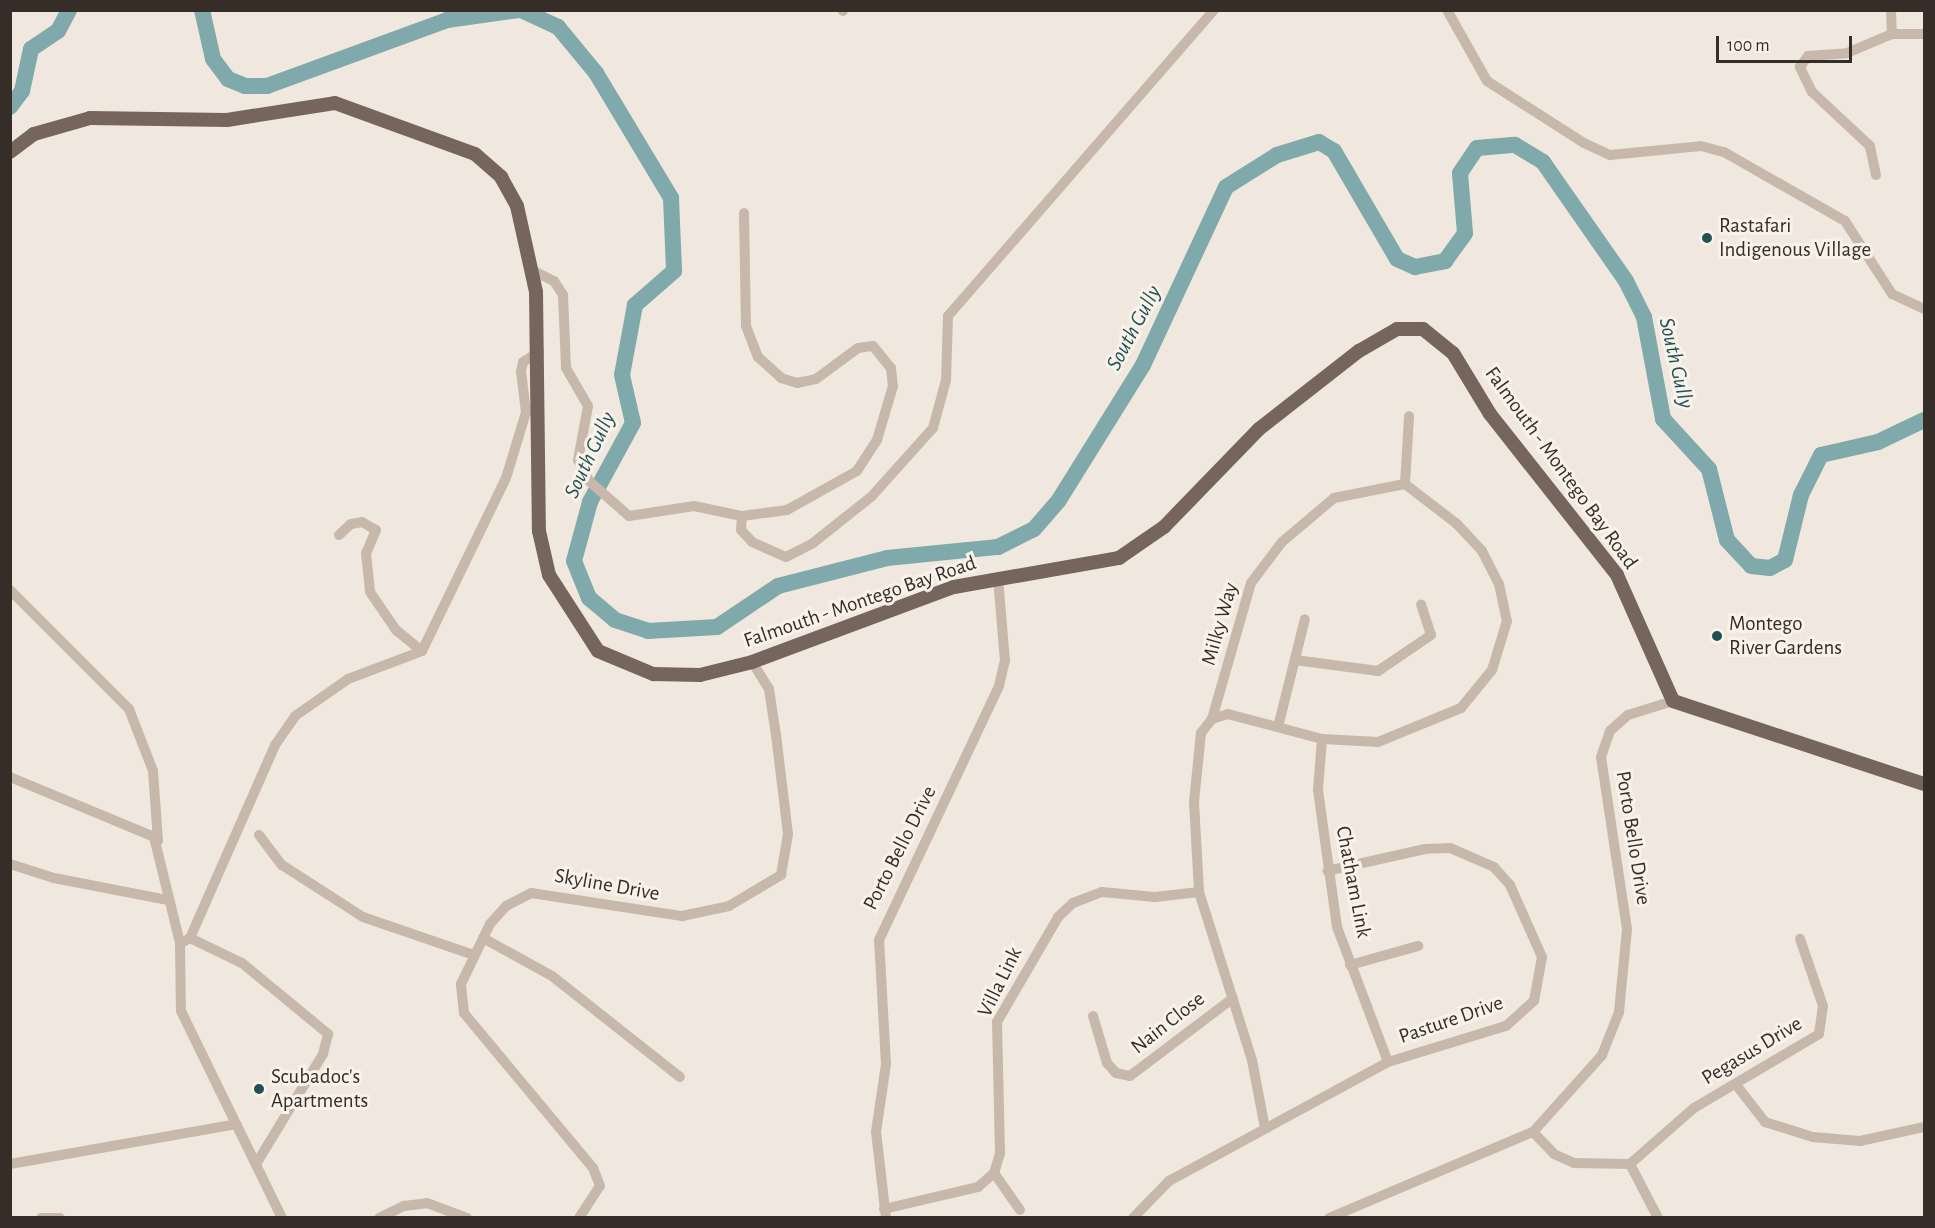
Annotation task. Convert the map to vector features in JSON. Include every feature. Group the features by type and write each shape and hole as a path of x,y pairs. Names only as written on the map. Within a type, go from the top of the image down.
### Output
{"main road":[{"name":"Falmouth - Montego Bay Road","path":"10,152 34,134 90,118 227,120 335,103 386,117 475,154 501,177 517,206 531,270 538,352 539,531 549,575 578,628 598,651 653,674 700,675 752,662 998,577 1103,564 1138,549 1259,429 1341,365 1397,329 1423,329 1453,353 1490,414 1617,575 1673,701"},
{"path":"1673,701 1924,784"}],"street":[{"path":"742,516 741,530 753,542 786,557 813,543 872,496 933,428 946,380 948,316 1214,10"},
{"path":"1447,10 1487,81 1584,143 1610,155 1713,148 1845,221 1892,294 1924,309"},
{"path":"1891,10 1892,34"},
{"path":"1876,175 1870,146 1812,92 1800,67 1808,56 1847,53 1892,34 1924,34"},
{"path":"531,270 554,281 563,295 566,368 588,406 578,460 589,481 603,495 629,516 694,506 742,516 787,510 857,471 877,440 893,386 886,356 873,346 858,348 816,379 797,383 781,378 758,357 746,326 744,213"},
{"path":"282,1218 181,1011 185,941 275,745 295,716 348,679 422,651 506,478 526,412 520,371 538,352"},
{"path":"1212,719 1228,714 1322,739 1378,742 1461,708 1480,689 1502,647 1507,621 1501,594 1482,551 1457,524 1405,484 1409,416"},
{"name":"Milky Way","path":"1265,1128 1233,998 1199,892 1194,802 1199,741 1212,719 1251,583 1282,542 1334,498 1405,484"},
{"path":"339,536 351,524 362,522 376,530 366,553 370,592 396,630 422,651"},
{"name":"Porto Bello Drive","path":"885,1213 876,1132 886,1064 879,940 999,686 1005,661 998,577"},
{"path":"10,590 129,709 153,771 158,847 166,900 185,941 264,978 328,1035 323,1054 256,1164"},
{"path":"1295,660 1378,671 1431,635 1421,605"},
{"path":"1278,727 1305,619"},
{"name":"Skyline Drive","path":"579,1218 600,1186 592,1168 464,1013 461,984 471,954 506,906 531,893 682,916 729,906 781,875 788,834 776,735 769,689 752,662"},
{"name":"Porto Bello Drive","path":"1329,1218 1533,1132 1602,1055 1619,1012 1627,929 1618,846 1602,774 1605,742 1628,715 1673,701"},
{"name":"Chatham Link","path":"1322,739 1318,790 1327,871 1350,965 1388,1062"},
{"path":"10,777 147,830 158,847"},
{"path":"259,835 282,865 363,917 471,954"},
{"name":"Pasture Drive","path":"1133,1218 1169,1181 1388,1062 1506,1026 1522,1016 1542,983 1542,957 1510,885 1473,854 1425,849 1327,871"},
{"path":"10,864 54,878 166,900"},
{"name":"Villa Link","path":"994,1173 1000,1153 997,1022 1058,917 1073,903 1102,892 1155,897 1199,892"},
{"path":"483,938 570,989 680,1077"},
{"name":"Pegasus Drive","path":"1630,1164 1694,1108 1737,1086 1819,1034 1824,1025 1823,1006 1800,939"},
{"path":"1350,965 1418,946"},
{"name":"Nain Close","path":"1093,1016 1107,1063 1116,1073 1130,1076 1233,998"},
{"path":"1737,1086 1765,1122 1813,1137 1860,1141 1924,1127"},
{"path":"10,1164 236,1124"},
{"path":"1533,1132 1554,1154 1574,1163 1630,1164 1658,1218"},
{"path":"885,1213 978,1188 994,1173 1020,1210"},
{"path":"380,1218 404,1206 427,1203 467,1218"},
{"path":"41,1218 60,1218"}],"waterway":[{"name":"South Gully","path":"10,107 22,91 31,49 58,31 69,10"},
{"name":"South Gully","path":"202,10 213,59 228,79 245,86 267,86 447,20 519,10"},
{"name":"South Gully","path":"521,10 558,27 596,73 671,198 674,271 635,305 622,375 633,423 590,502 574,561 589,598 615,620 648,631 717,627 778,586 887,558 998,547 1034,529 1059,500 1143,365 1226,187 1277,155 1319,142 1334,151 1397,259 1415,267 1445,261 1465,233 1460,173 1477,148 1515,145 1543,162 1626,281 1644,317 1663,419 1709,469 1727,540 1751,566 1770,568 1785,560 1801,495 1821,455 1878,442 1924,420"}],"place":[{"name":"Rastafari Indigenous Village","path":"1707,238"},
{"name":"Montego River Gardens","path":"1717,636"},
{"name":"Scubadoc's Apartments","path":"259,1089"}]}
